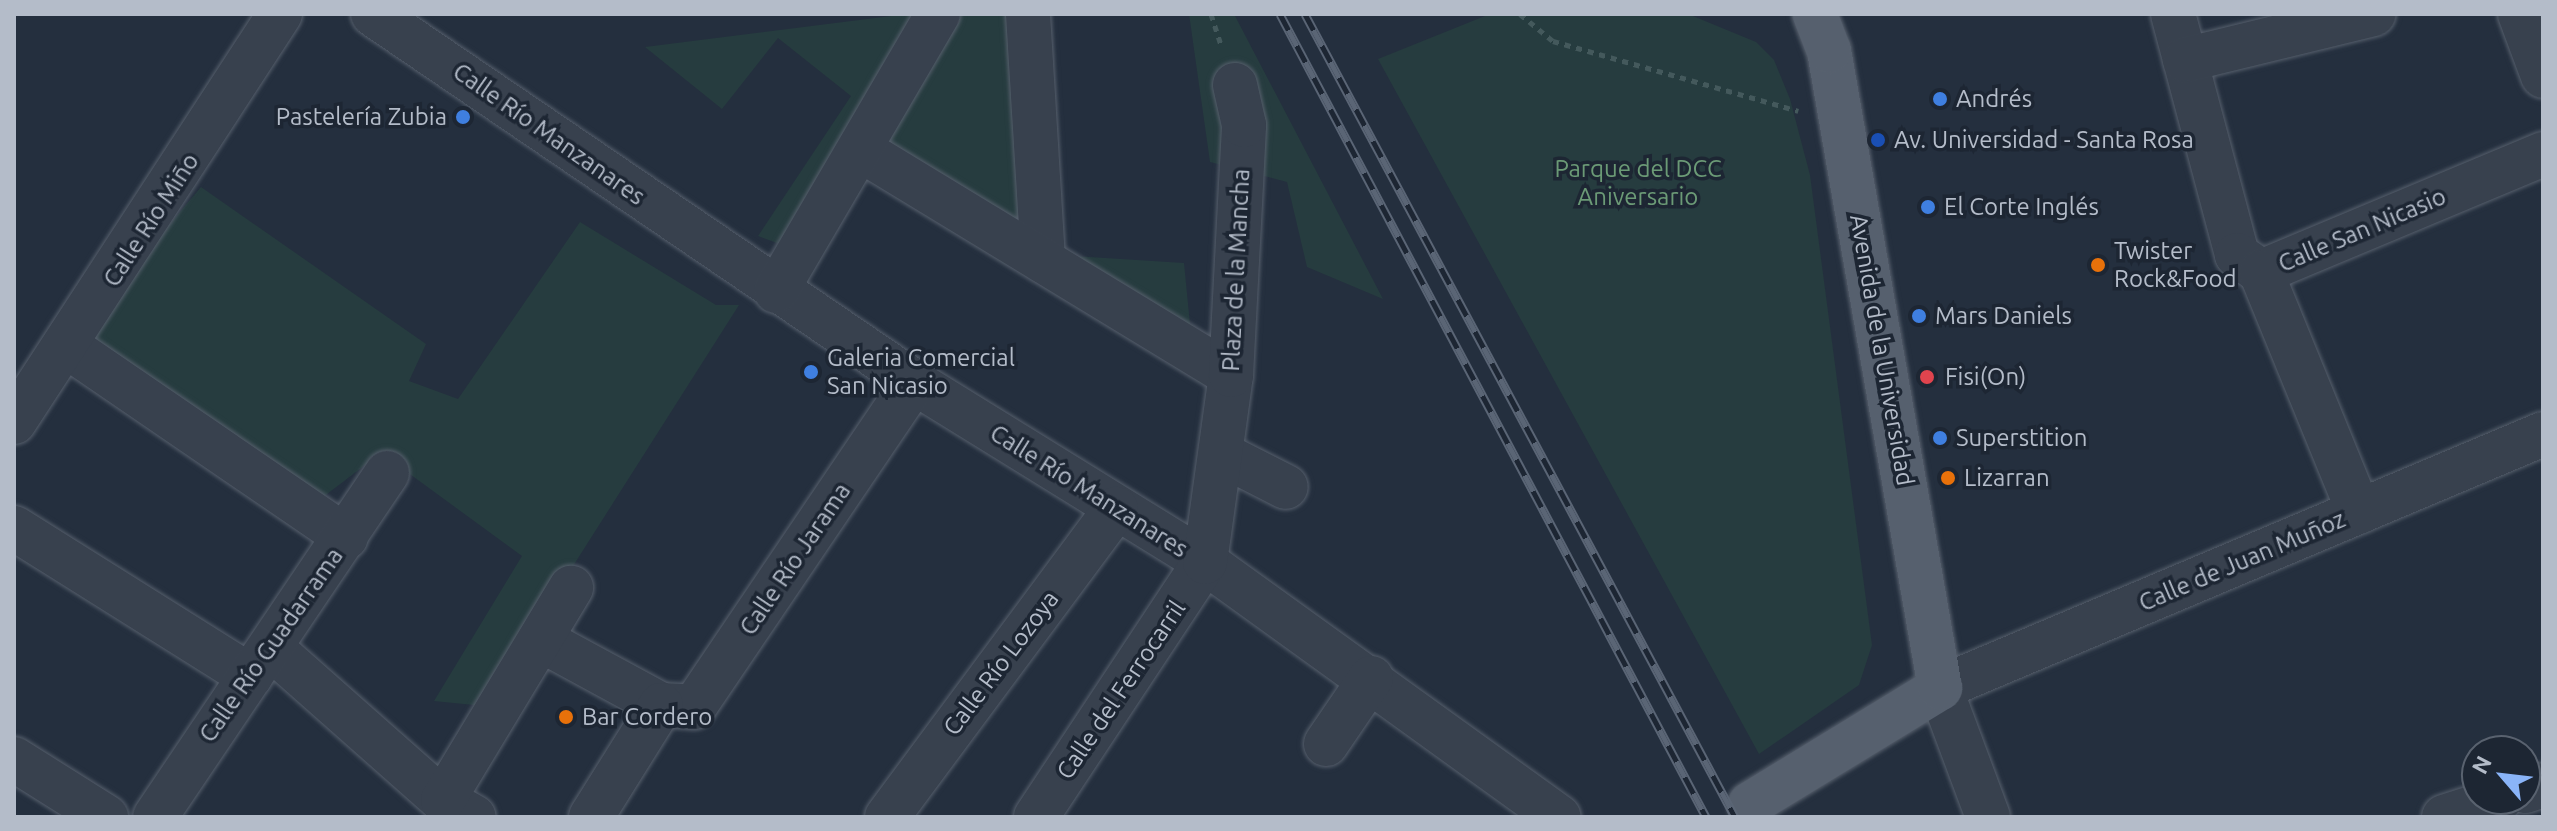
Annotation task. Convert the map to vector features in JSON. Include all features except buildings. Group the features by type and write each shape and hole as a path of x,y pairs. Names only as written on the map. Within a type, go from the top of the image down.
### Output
{"main road":[{"name":"Avenida de la Universidad","path":"1815,14 1838,104 1940,688"},
{"path":"1750,804 1940,688"}],"street":[{"name":"Calle Río Miño","path":"14,422 67,346 280,14"},
{"path":"776,291 864,152 938,14"},
{"path":"1028,14 1043,261"},
{"name":"Calle San Nicasio","path":"2173,14 2237,255 2261,272 2543,154"},
{"path":"2185,60 2373,14"},
{"path":"2520,14 2543,76"},
{"name":"Calle Río Manzanares","path":"402,18 776,291 914,382 1205,562 1371,678 1559,817"},
{"name":"Plaza de la Mancha","path":"1205,562 1225,456 1231,375 1244,125 1235,85"},
{"path":"864,152 1231,375"},
{"path":"2261,272 2359,512"},
{"path":"67,346 346,537"},
{"name":"Calle Río Jarama","path":"661,705 694,707 914,382"},
{"name":"Calle de Juan Muñoz","path":"1940,688 2543,434"},
{"path":"1225,456 1286,487"},
{"name":"Calle Río Guadarrama","path":"155,817 387,473"},
{"name":"Calle Río Lozoya","path":"887,817 1116,509"},
{"path":"14,528 260,662 458,808 571,588"},
{"name":"Calle del Ferrocarril","path":"1036,817 1205,562"},
{"path":"543,641 661,705 591,817"},
{"path":"1326,744 1371,678"},
{"path":"1940,688 1988,817"},
{"path":"14,759 106,817"}],"path":[{"path":"1520,14 1553,41 1788,113 1838,104"}],"green space":[{"path":"907,14 1044,14 1058,255 1184,263 1194,365 864,152 801,252 758,236 851,96 778,38 722,109 645,47"},
{"path":"1189,14 1234,14 1383,299 1307,267 1287,182 1210,162"},
{"name":"Parque del DCC Aniversario","path":"1490,14 1688,14 1756,42 1774,60 1790,99 1810,175 1872,645 1859,685 1759,754 1378,59"},
{"path":"201,187 426,344 409,381 458,399 580,222 716,305 739,305 484,706 434,701 522,556 381,453 306,510 67,346"}],"railway":[{"path":"1280,14 1706,817"},
{"path":"1305,14 1735,817"}],"place":[{"name":"Andrés","path":"1940,99"},
{"name":"Pastelería Zubia","path":"463,117"},
{"name":"Av. Universidad - Santa Rosa","path":"1878,140"},
{"name":"El Corte Inglés","path":"1928,207"},
{"name":"Twister Rock&Food","path":"2098,265"},
{"name":"Mars Daniels","path":"1919,316"},
{"name":"Galeria Comercial San Nicasio","path":"811,372"},
{"name":"Fisi(On)","path":"1927,377"},
{"name":"Superstition","path":"1940,438"},
{"name":"Lizarran","path":"1948,478"},
{"name":"Bar Cordero","path":"566,717"}]}
